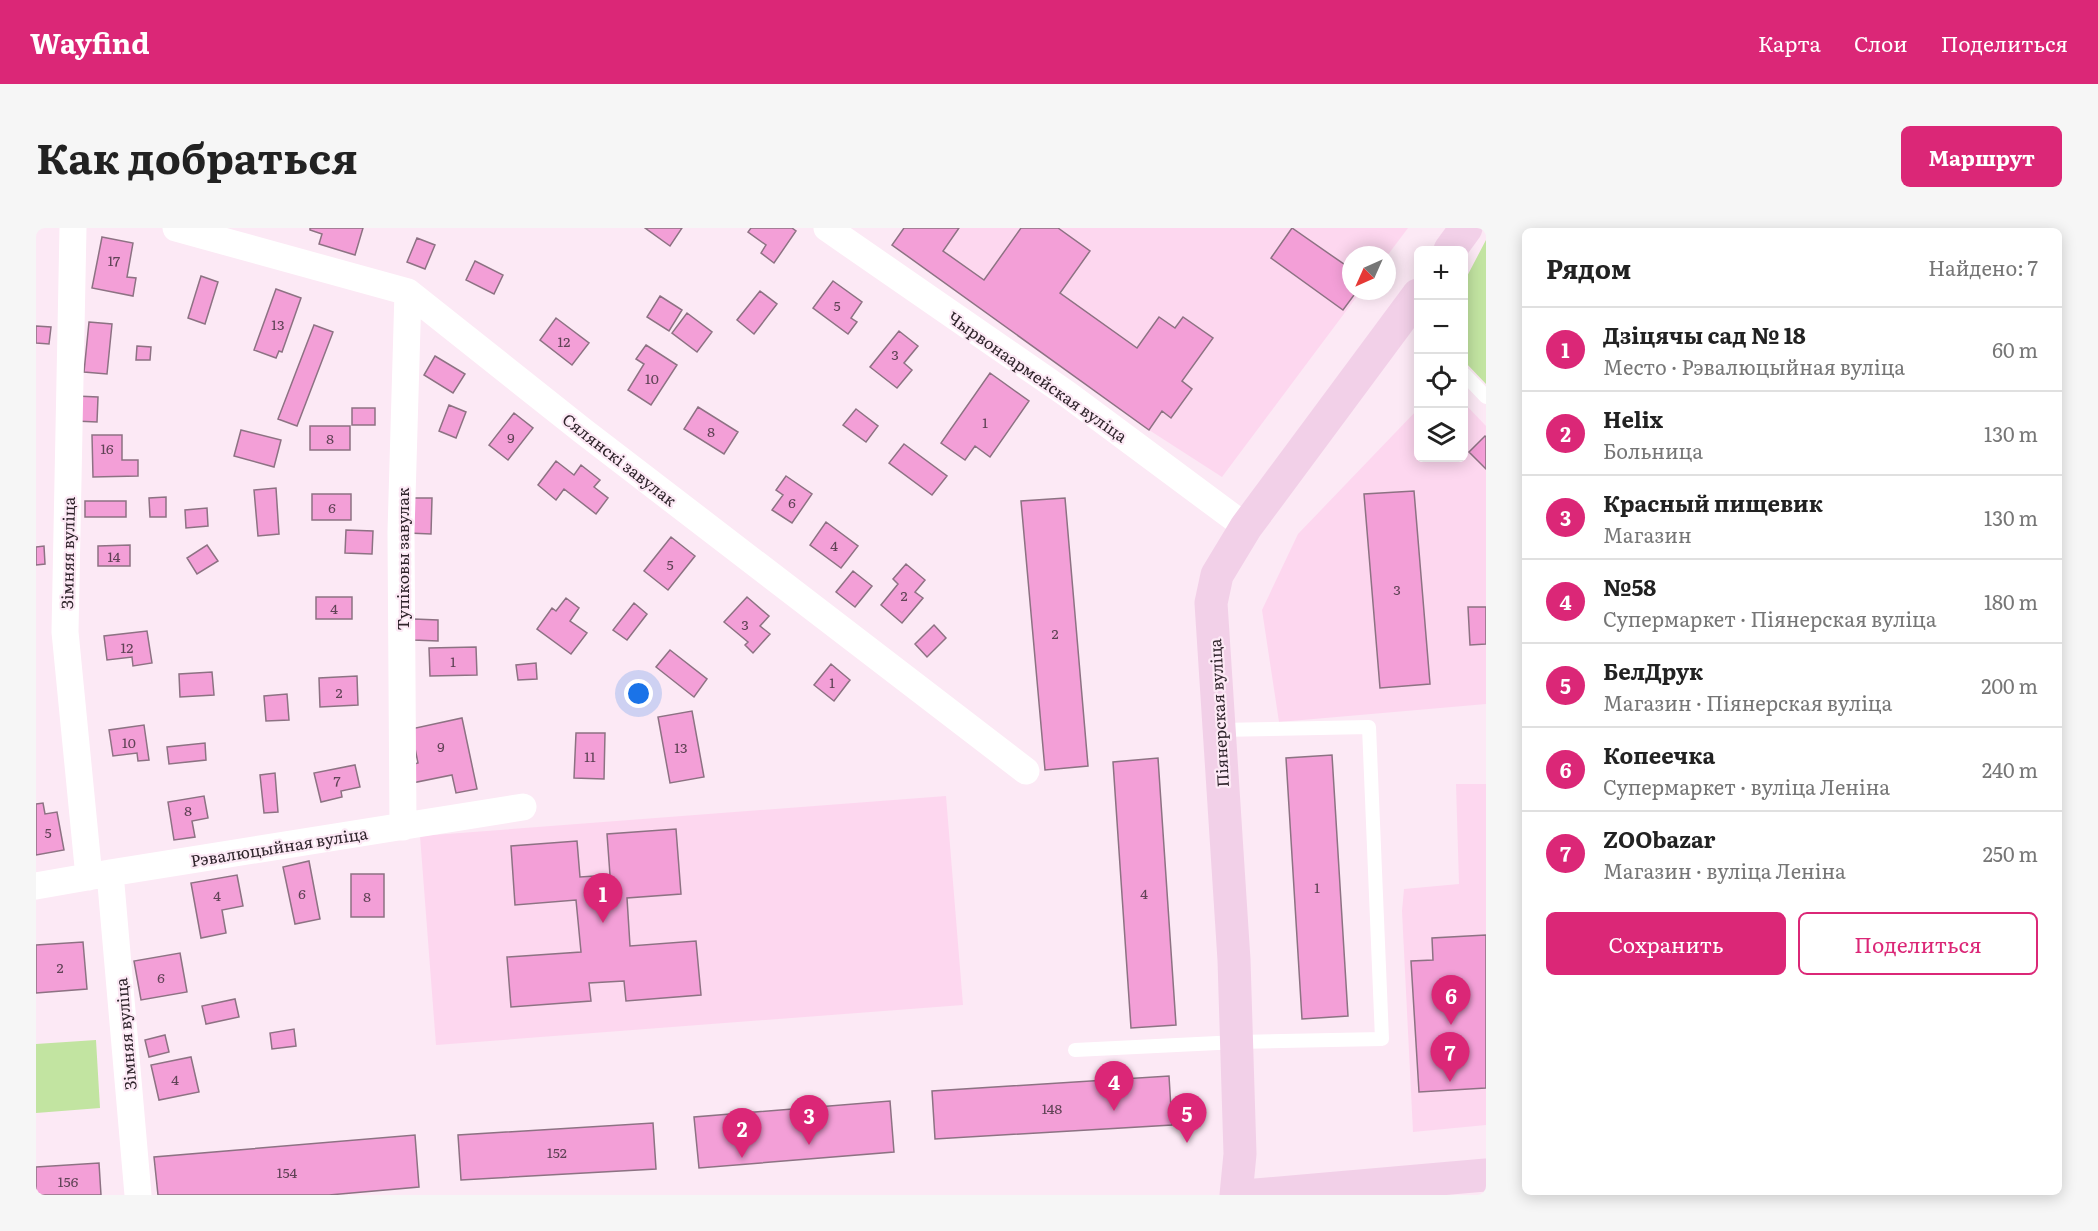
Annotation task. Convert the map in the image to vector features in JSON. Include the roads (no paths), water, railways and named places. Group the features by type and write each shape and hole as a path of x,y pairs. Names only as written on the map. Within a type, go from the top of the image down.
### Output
{"street":[{"name":"Зімняя вуліца","path":"73,228 65,632 134,1134 138,1195"},
{"name":"Сялянскі завулак","path":"176,228 408,292 592,438 1026,771"},
{"name":"Чырвонаармейская вуліца","path":"827,228 1067,394 1246,527"},
{"path":"1453,246 1466,228"},
{"name":"Тупіковы завулак","path":"403,827 401,532 408,292"},
{"name":"Піянерская вуліца","path":"1236,1195 1240,1154 1238,1042 1211,603 1217,575 1246,527 1411,312"},
{"name":"Рэвалюцыйная вуліца","path":"36,886 523,807"},
{"path":"1256,1195 1477,1175"}],"lane":[{"path":"1468,378 1486,397"},
{"path":"1075,1050 1238,1042 1382,1039 1369,727 1218,730"}],"place":[{"name":"Дзіцячы сад № 18","path":"603,923"},
{"name":"Копеечка","path":"1451,1025"},
{"name":"ZOObazar","path":"1450,1082"},
{"name":"№58","path":"1114,1111"},
{"name":"БелДрук","path":"1187,1143"},
{"name":"Красный пищевик","path":"809,1145"},
{"name":"Helix","path":"742,1158"}]}
